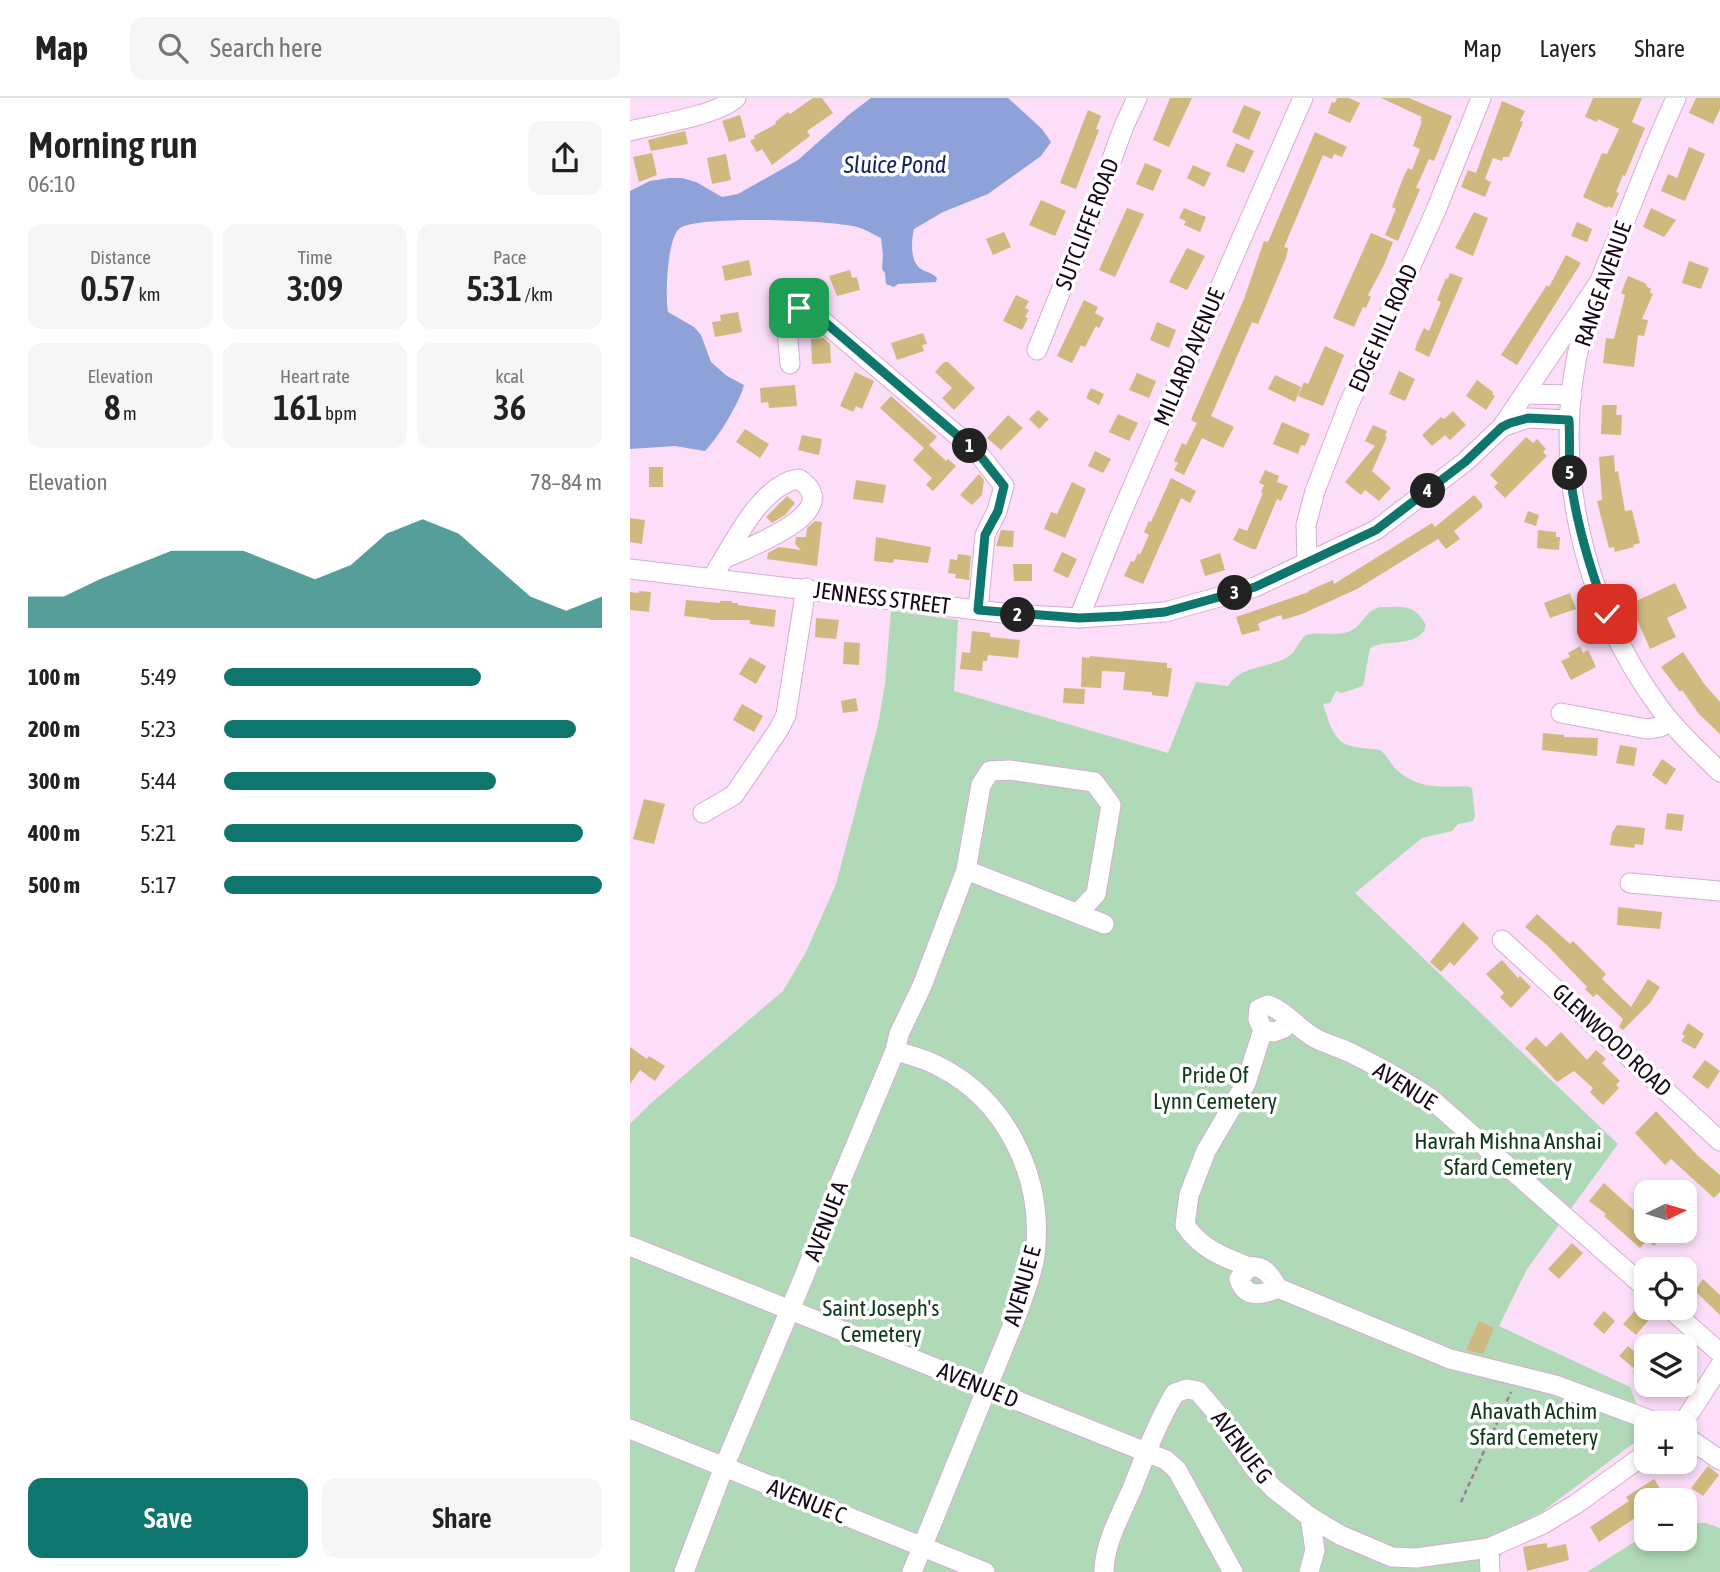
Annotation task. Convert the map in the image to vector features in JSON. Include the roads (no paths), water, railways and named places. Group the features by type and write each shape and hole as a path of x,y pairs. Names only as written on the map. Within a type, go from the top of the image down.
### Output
{"street":[{"path":"630,131 697,115 731,103 736,98"},
{"name":"SUTCLIFFE ROAD","path":"1037,350 1124,126 1138,98"},
{"name":"MILLARD AVENUE","path":"1079,618 1119,516 1303,98"},
{"name":"EDGE HILL ROAD","path":"1307,563 1306,525 1319,479 1348,406 1436,210 1480,98"},
{"name":"RANGE AVENUE","path":"1676,98 1598,284 1582,335 1569,420 1570,472 1578,524 1594,578 1607,614 1634,671 1670,722 1720,772"},
{"name":"JENNESS STREET","path":"630,569 978,610 1079,618 1165,612 1255,587 1376,530 1465,462 1502,427 1598,284"},
{"path":"790,364 786,319 799,308 820,318 978,453 1004,486 998,511 985,535 978,610"},
{"path":"1526,394 1572,395"},
{"name":"JENNESS STREET","path":"1502,427 1528,418 1569,420"},
{"path":"712,578 758,505 775,488 786,480 799,478 809,485 812,506 804,517 724,559"},
{"path":"703,813 734,795 786,715 806,588"},
{"path":"1562,713 1647,729 1670,722"},
{"name":"AVENUE A","path":"684,1572 724,1467 895,1051 899,1034 922,986 966,870 981,785 990,771 1010,770 1094,782 1111,805 1096,894 1078,913"},
{"path":"966,870 1104,924"},
{"path":"1630,883 1720,891"},
{"name":"GLENWOOD ROAD","path":"1502,940 1720,1141"},
{"name":"AVENUE","path":"1634,1278 1430,1098 1410,1084 1316,1038 1288,1018 1284,1028 1274,1032 1263,1030 1246,1083 1202,1162 1189,1195 1185,1225 1195,1239 1221,1256 1249,1268 1239,1279 1245,1290 1263,1295 1278,1288 1450,1359 1555,1385 1634,1414"},
{"name":"AVENUE E","path":"895,1051 937,1065 970,1086 986,1101 1024,1160 1037,1227 1034,1261 1018,1312 912,1572"},
{"name":"AVENUE D","path":"630,1246 1166,1460 1177,1471 1233,1572"},
{"path":"1683,1320 1720,1353"},
{"path":"1691,1411 1720,1366"},
{"name":"AVENUE G","path":"1104,1572 1107,1552 1116,1526 1162,1415 1175,1393 1187,1389 1198,1391 1215,1410 1255,1469 1274,1489 1310,1517 1351,1540 1392,1557 1416,1558 1489,1548 1576,1504 1634,1462"},
{"name":"AVENUE C","path":"630,1429 985,1572"},
{"path":"1697,1444 1720,1460"},
{"path":"1309,1572 1315,1550 1310,1517"},
{"path":"1489,1548 1490,1572"}],"water":[{"name":"Sluice Pond","path":"871,98 1008,98 1042,129 1051,142 1041,156 988,194 943,212 914,229 912,245 917,266 937,278 936,282 898,284 894,287 886,284 882,269 881,238 857,227 795,221 738,220 712,221 680,228 672,243 670,255 668,312 694,327 701,335 711,362 727,376 744,385 728,420 705,451 675,446 630,449 630,191 650,181 682,178 696,182 722,197 738,194 798,160"}],"park label":[{"name":"Pride Of Lynn Cemetery","path":"1215,1088"},
{"name":"Havrah Mishna Anshai Sfard Cemetery","path":"1508,1154"},
{"name":"Saint Joseph's Cemetery","path":"881,1321"},
{"name":"Ahavath Achim Sfard Cemetery","path":"1534,1424"}]}
